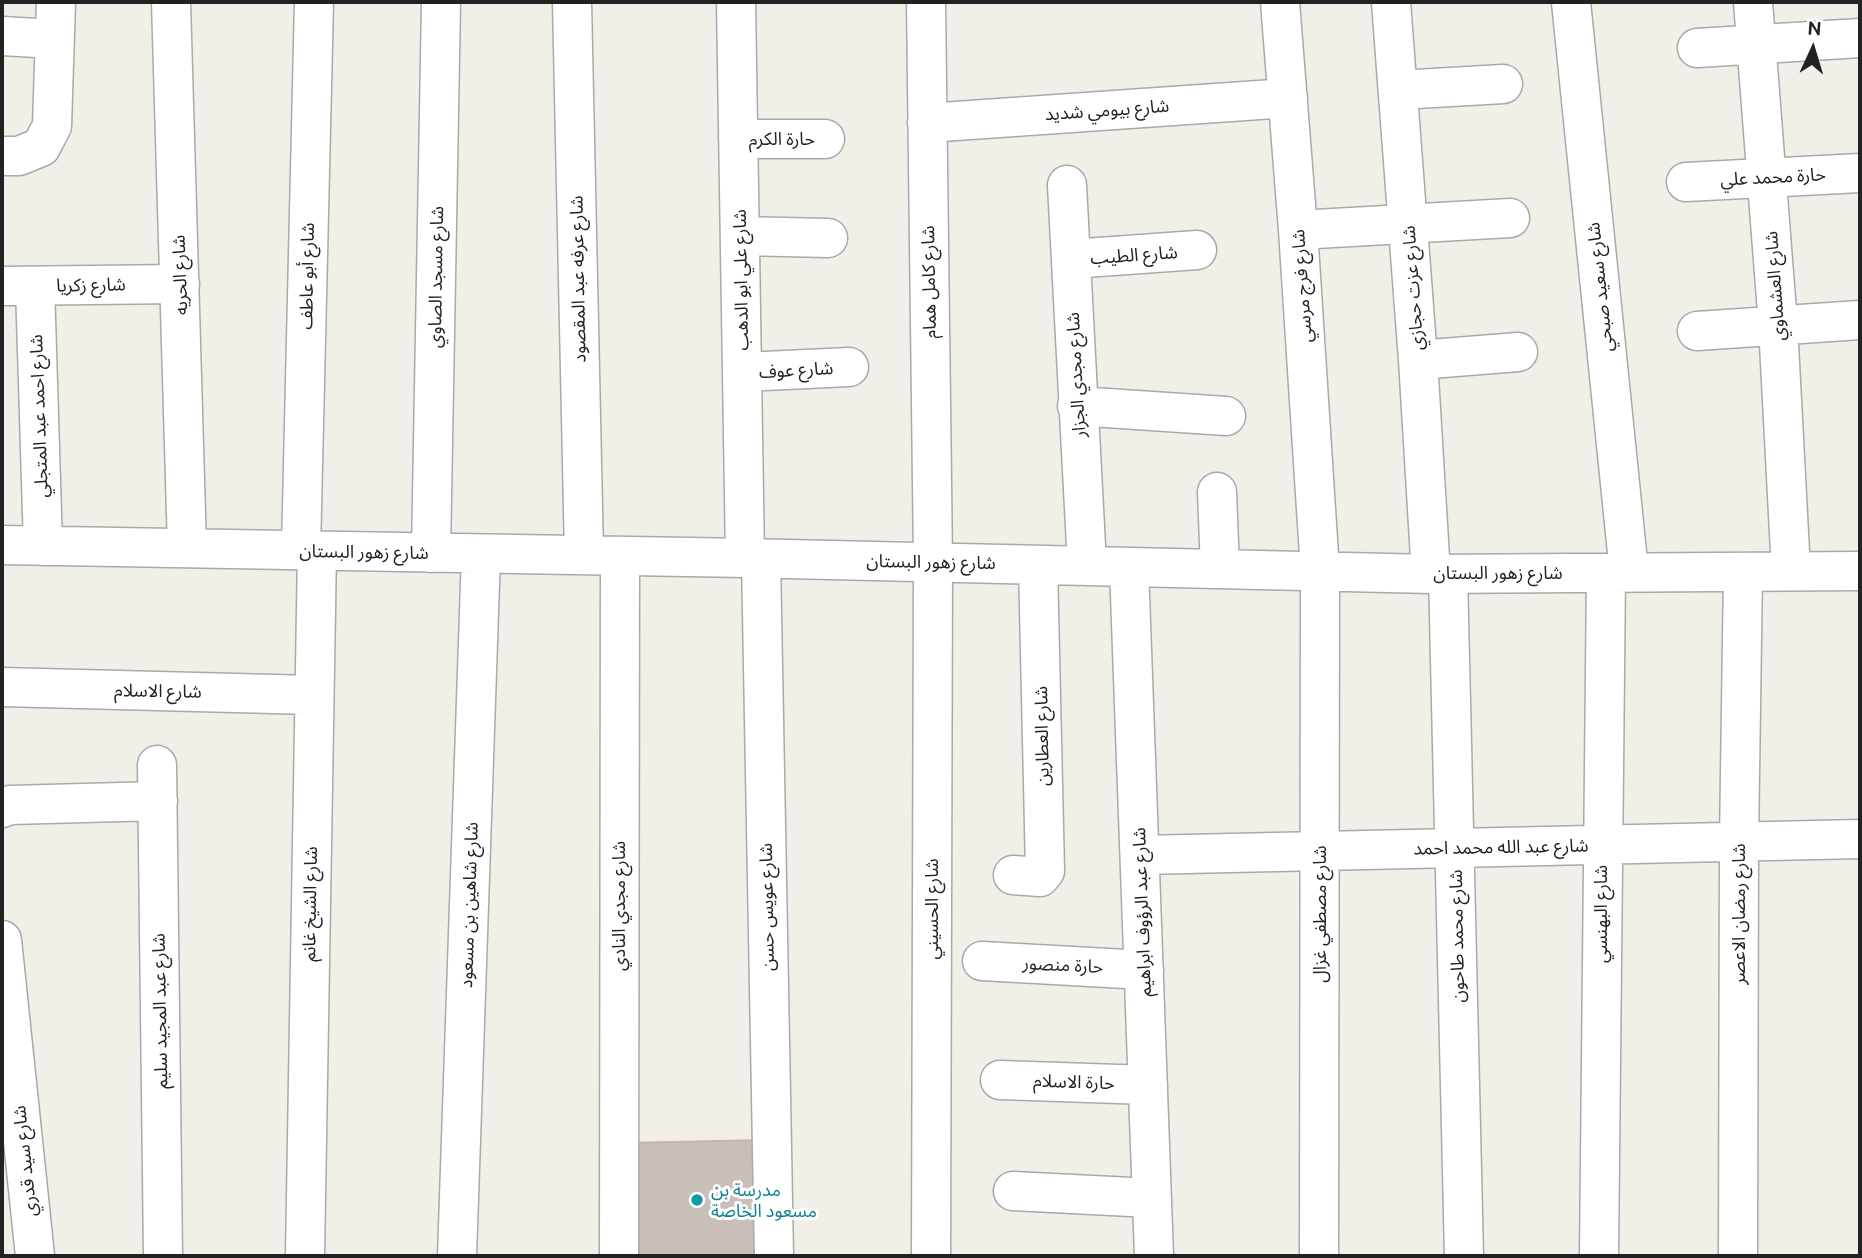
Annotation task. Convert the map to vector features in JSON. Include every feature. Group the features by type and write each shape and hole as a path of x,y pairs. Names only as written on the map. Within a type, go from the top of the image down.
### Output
{"street":[{"name":"شارع الحريه","path":"171,2 187,548"},
{"name":"شارع أبو عاطف","path":"309,551 314,2"},
{"name":"شارع مسجد الصاوي","path":"431,553 441,2"},
{"name":"شارع عرفه عبد المقصود","path":"572,2 602,556"},
{"name":"شارع علي ابو الدهب","path":"736,2 743,372 753,558"},
{"name":"شارع كامل همام","path":"926,2 933,562"},
{"name":"شارع فرج مرسي","path":"1280,2 1320,572"},
{"name":"شارع عزت حجازي","path":"1391,2 1418,360 1439,574"},
{"name":"شارع سعيد صبحي","path":"1571,2 1617,573"},
{"name":"شارع العشماوي","path":"1753,2 1778,325 1791,571"},
{"path":"2,36 55,20 52,126 41,147 10,156"},
{"path":"1697,48 1860,38"},
{"path":"1398,90 1503,83"},
{"name":"شارع بيومي شديد","path":"927,123 1287,98"},
{"name":"حارة الكرم","path":"738,139 825,139"},
{"name":"حارة محمد علي","path":"1686,182 1860,173"},
{"name":"شارع مجدي الجزار","path":"1067,185 1087,565"},
{"path":"1298,230 1510,218"},
{"path":"740,236 828,238"},
{"name":"شارع الطيب","path":"1071,259 1197,250"},
{"name":"شارع زكريا","path":"18,286 180,284"},
{"name":"شارع احمد عبد المتجلي","path":"18,286 43,546"},
{"path":"1697,331 1860,320"},
{"path":"1418,360 1518,352"},
{"name":"شارع عوف","path":"743,372 849,367"},
{"path":"1077,406 1226,415"},
{"path":"1217,492 1220,569"},
{"name":"شارع زهور البستان","path":"2,545 753,558 1439,574 1860,571"},
{"name":"شارع الشيخ غانم","path":"305,1256 313,695 309,551"},
{"name":"شارع شاهين بن مسعود","path":"457,1256 481,554"},
{"name":"شارع مجدي النادي","path":"602,556 619,1256"},
{"name":"شارع عويس حسن","path":"753,558 774,1256"},
{"name":"شارع الحسيني","path":"932,1256 933,562"},
{"name":"شارع العطارين","path":"1013,875 1040,877 1045,871 1038,565"},
{"name":"شارع عبد الرؤوف ابراهيم","path":"1129,567 1154,1256"},
{"name":"شارع مصطفي غزال","path":"1319,1256 1320,572"},
{"name":"شارع رمضان الاعصر","path":"1738,1256 1743,572"},
{"name":"شارع البهنسي","path":"1599,1256 1602,845 1617,573"},
{"name":"شارع محمد طاحون","path":"1439,574 1455,848 1464,1256"},
{"name":"شارع الاسلام","path":"2,687 313,695"},
{"name":"شارع عبد المجيد سليم","path":"2,808 157,783 163,1256"},
{"name":"شارع عبد الله محمد احمد","path":"1141,855 1860,839"},
{"name":"شارع سيد قدري","path":"2,940 35,1256"},
{"name":"حارة منصور","path":"982,961 1144,970"},
{"name":"حارة الاسلام","path":"1000,1080 1148,1085"},
{"path":"1013,1191 1152,1198"}],"building":[{"name":"مدرسة بن مسعود الخاصة","path":"767,1140 770,1256 625,1256 624,1143"}],"place":[{"name":"مدرسة بن مسعود الخاصة","path":"697,1200"}]}
